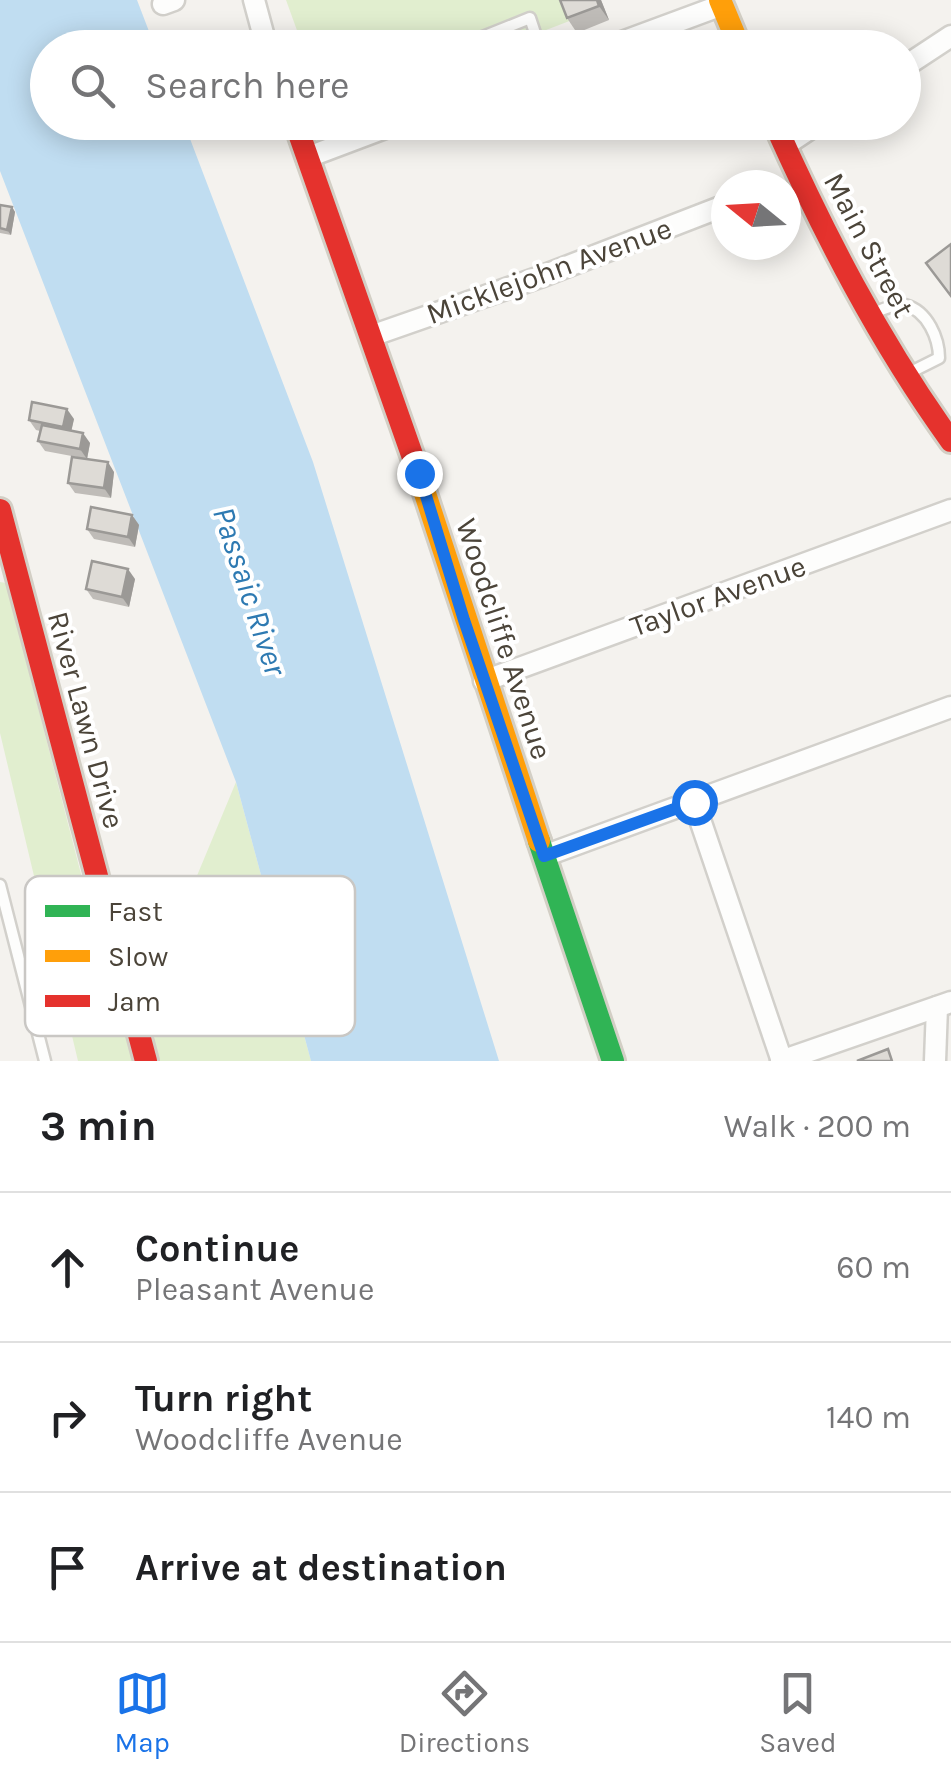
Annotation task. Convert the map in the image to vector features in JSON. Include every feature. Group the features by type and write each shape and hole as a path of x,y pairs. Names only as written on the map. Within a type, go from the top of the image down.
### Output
{"street":[{"path":"254,0 262,30"},
{"path":"651,30 721,2 733,30"},
{"path":"921,56 951,36"},
{"name":"Woodcliffe Avenue","path":"302,140 423,485 484,680 613,1061"},
{"path":"308,156 352,140"},
{"name":"Main Street","path":"782,140 787,170"},
{"path":"784,146 793,140"},
{"name":"Main Street","path":"801,201 951,441"},
{"name":"Micklejohn Avenue","path":"371,336 540,277 711,211"},
{"name":"River Lawn Drive","path":"0,510 97,876"},
{"name":"Taylor Avenue","path":"484,680 951,510"},
{"path":"544,856 951,707"},
{"path":"694,802 782,1061 944,1005 934,1061"},
{"name":"River Lawn Drive","path":"139,1036 146,1061"}],"lane":[{"path":"500,30 530,18 534,30"},
{"path":"870,314 906,305 923,317 940,340 940,358 906,374"},
{"path":"0,884 25,982"},
{"path":"39,1036 45,1061"}],"green space":[{"path":"286,0 565,0 572,20 546,30 297,30"},
{"path":"0,582 6,583 81,876 34,876 0,733"},
{"path":"236,782 261,876 197,876"},
{"path":"72,1036 304,1036 311,1061 78,1061"}],"water":[{"name":"Passaic River","path":"0,0 137,0 148,30 30,30 30,140 190,140 313,462 499,1061 311,1061 304,1036 355,1036 355,876 261,876 236,782 0,171"}],"building":[{"path":"560,0 597,0 599,6 567,18"},
{"path":"0,205 12,207 7,230 0,228"},
{"path":"951,244 951,296 926,263"},
{"path":"32,402 67,409 63,427 29,420"},
{"path":"42,425 83,433 80,449 38,441"},
{"path":"72,457 108,462 104,488 68,483"},
{"path":"91,507 132,515 128,537 87,529"},
{"path":"92,561 128,569 122,597 86,589"},
{"path":"888,1049 892,1061 857,1061"}],"traffic: fast":[{"path":"539,841 613,1061"}],"traffic: slow":[{"path":"720,0 732,30"},
{"path":"417,469 539,841"}],"traffic: jam":[{"path":"301,140 417,469"},
{"path":"782,140 854,286 951,441"},
{"path":"0,510 97,876"},
{"path":"139,1036 146,1061"}],"route":[{"path":"419,473 544,856 694,802"}]}
